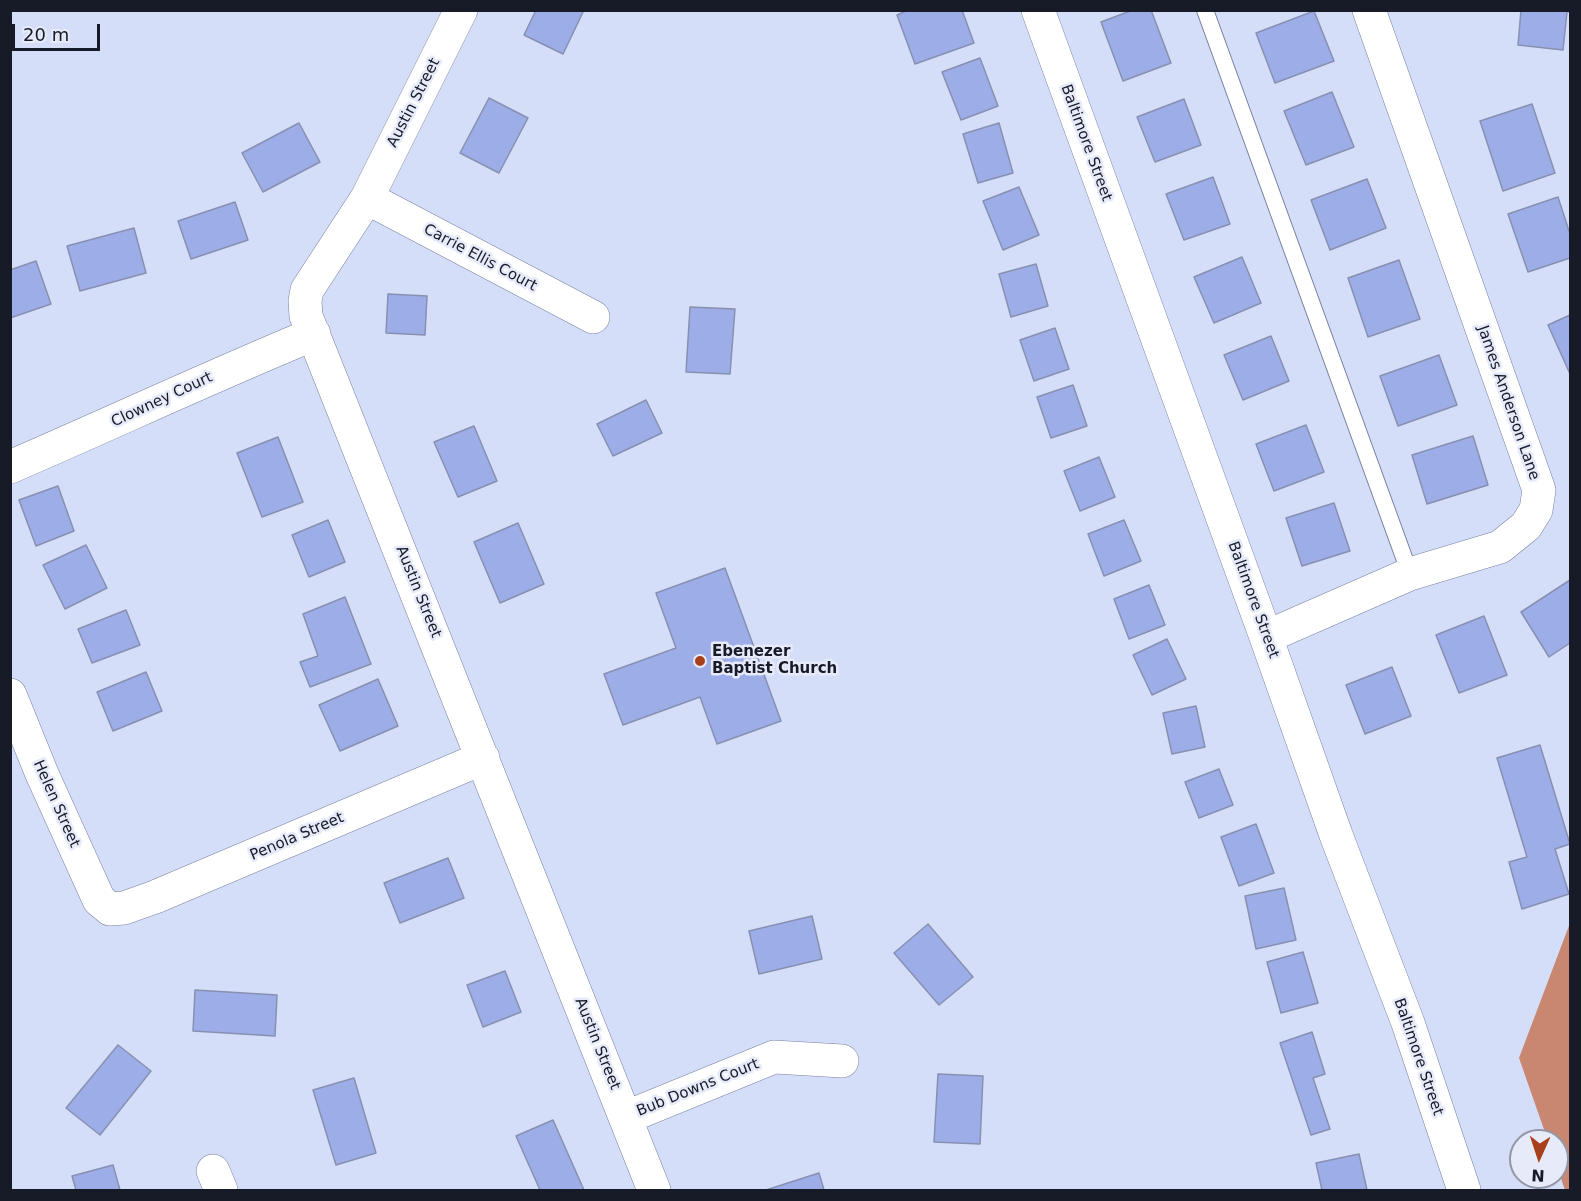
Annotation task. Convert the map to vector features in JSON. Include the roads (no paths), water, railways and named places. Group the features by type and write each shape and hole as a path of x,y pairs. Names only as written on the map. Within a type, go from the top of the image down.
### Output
{"street":[{"name":"Austin Street","path":"461,10 367,198 307,290 306,316 627,1117 654,1191"},
{"name":"Baltimore Street","path":"1038,10 1336,835 1408,1023 1464,1191"},
{"name":"James Anderson Lane","path":"1266,637 1410,574 1500,547 1526,526 1536,510 1539,490 1369,10"},
{"name":"Carrie Ellis Court","path":"367,198 593,317"},
{"name":"Clowney Court","path":"10,467 120,420 216,374 314,334"},
{"name":"Helen Street","path":"10,695 42,774 99,900 110,909"},
{"name":"Penola Street","path":"110,909 124,908 155,897 483,758"},
{"name":"Bub Downs Court","path":"627,1117 774,1057 842,1061"}],"lane":[{"path":"1205,10 1410,574"}],"place":[{"name":"Ebenezer Baptist Church","path":"700,661"}]}
